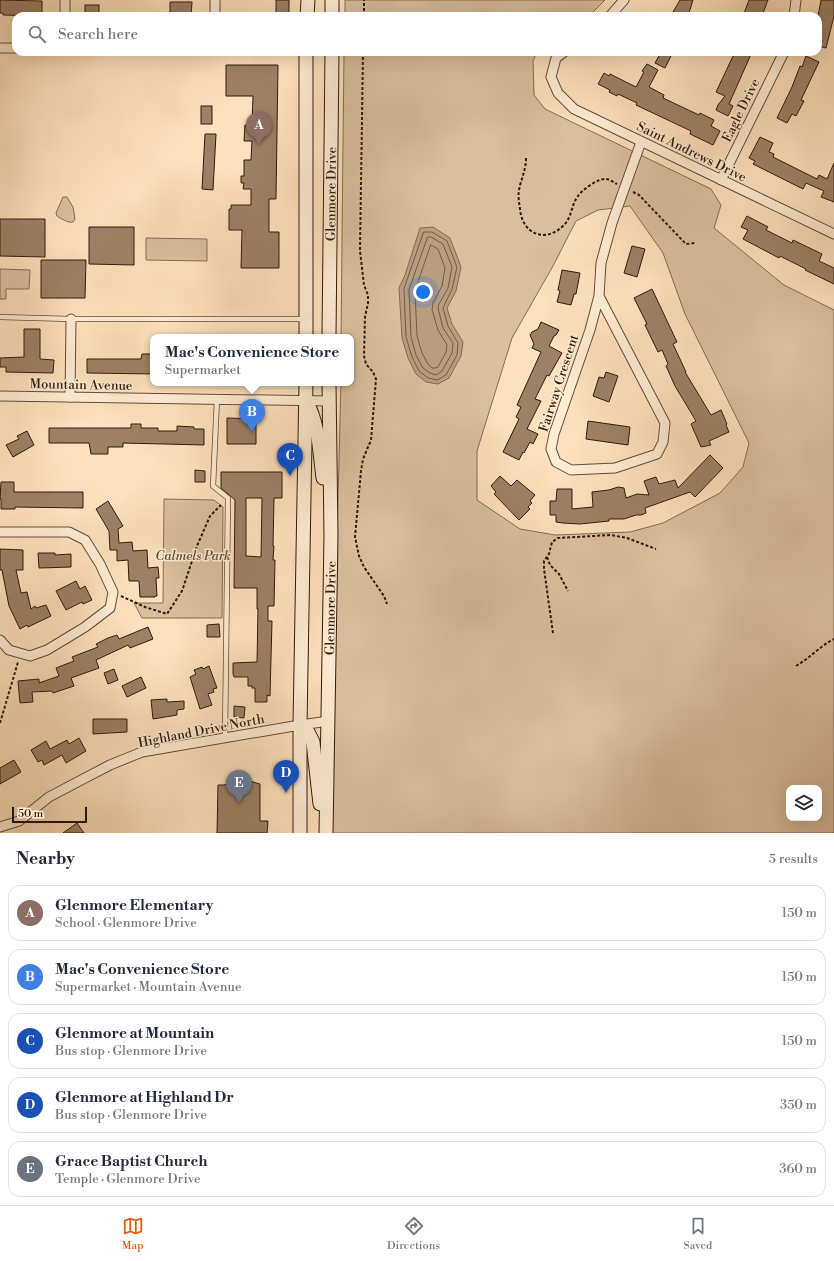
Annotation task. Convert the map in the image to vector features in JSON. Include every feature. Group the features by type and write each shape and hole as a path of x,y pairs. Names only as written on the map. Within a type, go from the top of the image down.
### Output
{"main road":[{"path":"307,12 308,0"},
{"path":"332,0 332,12"},
{"name":"Glenmore Drive","path":"306,56 306,334"},
{"name":"Glenmore Drive","path":"329,334 332,56"},
{"path":"300,833 300,725 306,386"},
{"name":"Glenmore Drive","path":"325,833 329,721 331,536 329,386"},
{"path":"306,400 313,417 319,443 331,536"},
{"path":"300,725 308,732 313,742 325,833"}],"street":[{"path":"65,0 65,12"},
{"path":"215,12 216,0"},
{"path":"614,12 624,0"},
{"path":"794,12 796,0"},
{"path":"0,48 12,48"},
{"name":"Saint Andrews Drive","path":"559,56 556,58 551,77 558,93 574,109 834,234"},
{"name":"Eagle Drive","path":"721,180 782,56"},
{"name":"Fairway Crescent","path":"599,296 665,423 663,442 657,454 615,468 571,470 556,462 551,449 554,434 590,330 599,296 601,263 612,222 641,142"},
{"path":"70,397 72,319"},
{"name":"Mountain Avenue","path":"0,396 329,401"},
{"path":"0,532 69,532 85,540 100,564 113,592 110,608 85,627 47,650 30,656 9,650 0,640"},
{"name":"Highland Drive North","path":"0,828 19,821 49,797 110,765 142,752 329,721"}],"lane":[{"path":"0,317 72,319 305,319"},
{"path":"216,399 213,486 228,498 224,738"}],"path":[{"path":"364,0 364,12"},
{"path":"363,56 360,252 364,285 368,295 365,317 364,356 366,364 373,372 376,379 371,440 360,471 355,537 359,556 364,567 384,596 387,604"},
{"path":"526,158 526,167 519,191 520,210 523,222 528,230 536,234 544,235 552,233 563,226 570,218 578,197 599,179 606,179 639,195 686,244 695,243"},
{"path":"113,592 144,607 167,614 182,591 197,546 210,516 228,498"},
{"path":"553,633 544,569 544,560 549,554 552,542 558,538 611,535 627,538 656,549"},
{"path":"547,557 550,565 559,574 568,591"},
{"path":"796,666 807,660 823,645 834,639"},
{"path":"0,723 20,653"}],"green space":[{"path":"345,0 605,0 593,12 345,12"},
{"path":"344,56 535,56 533,61 534,95 545,109 711,189 721,205 714,228 784,285 834,310 834,833 332,833 333,696 341,386 354,386 354,334 341,334","holes":["630,206 663,253 685,314 749,443 743,467 720,493 663,523 630,532 555,535 520,529 477,500 477,451 512,338 553,266 576,221 598,210"]},
{"path":"63,197 67,197 73,207 75,219 73,222 57,216 56,213"},
{"path":"146,238 207,239 207,261 146,260"},
{"path":"0,269 30,270 29,289 6,289 6,299 0,299"},
{"name":"Calmels Park","path":"164,499 214,500 223,507 222,618 142,618 134,603 163,603"}],"water":[{"path":"433,227 450,238 461,267 456,291 447,308 452,324 463,342 461,356 449,378 438,384 426,382 416,374 408,358 402,338 399,288 405,275 420,228"}],"building":[{"path":"0,0 42,1 42,12 12,12 12,15 3,15 3,13 0,13"},
{"path":"276,0 289,0 289,12 276,12"},
{"path":"680,0 693,0 689,12 673,12"},
{"path":"749,0 768,0 764,12 744,12"},
{"path":"821,0 834,0 834,16 826,48 822,47 822,12 819,12"},
{"path":"170,2 192,2 191,12 170,12"},
{"path":"85,5 99,5 99,12 85,12"},
{"path":"659,56 671,56 665,68 655,63"},
{"path":"733,56 750,56 729,104 733,106 728,116 716,110 725,96 716,92"},
{"path":"806,56 819,62 801,100 804,101 796,116 792,114 787,123 777,118"},
{"path":"647,64 658,70 649,87 664,95 663,98 699,115 700,113 714,120 711,126 720,131 713,145 690,134 691,131 636,105 637,103 618,94 617,96 609,92 610,90 598,84 604,73 609,76 610,74 636,87 644,72 642,71"},
{"path":"226,65 278,65 276,199 269,199 269,232 279,232 279,268 241,268 242,230 229,230 229,209 231,209 231,205 251,205 251,189 243,189 244,183 241,183 241,176 244,176 244,160 251,160 252,141 244,141 245,125 252,125 253,96 226,96"},
{"path":"201,106 212,106 212,124 201,124"},
{"path":"205,134 216,134 213,190 202,189"},
{"path":"760,137 773,143 769,152 774,154 773,157 817,179 819,175 827,179 834,163 834,202 821,197 824,191 806,183 803,189 753,164 755,161 749,158"},
{"path":"747,216 768,227 766,230 792,243 793,240 822,254 819,261 834,268 834,284 743,239 748,230 741,227"},
{"path":"0,219 45,219 45,257 0,256"},
{"path":"89,227 134,227 134,265 89,264"},
{"path":"632,246 645,249 637,277 624,273"},
{"path":"41,260 86,260 85,298 41,298"},
{"path":"562,270 580,273 576,294 574,294 571,305 557,302 560,291 558,290"},
{"path":"652,289 677,342 673,344 685,372 711,415 721,410 727,424 726,425 729,432 709,441 711,445 701,447 691,424 696,421 675,386 666,366 668,364 662,350 658,352 645,325 647,324 634,298"},
{"path":"541,322 559,330 549,346 562,353 549,376 547,375 535,399 541,401 527,429 538,434 533,444 530,442 519,460 503,452 519,419 516,417 521,407 517,405 541,352 532,348 534,344 530,335 538,329"},
{"path":"24,329 40,329 40,359 54,360 53,373 6,372 6,367 0,367 0,358 24,357"},
{"path":"142,354 150,354 150,374 87,373 87,359 141,359"},
{"path":"606,372 618,376 609,402 593,396 599,377 604,378"},
{"path":"227,418 256,419 256,444 227,444"},
{"path":"588,421 630,427 628,445 586,439"},
{"path":"131,424 141,424 141,428 158,428 158,431 177,431 177,426 204,429 204,445 123,443 123,447 108,447 108,454 91,454 89,443 49,443 49,428 131,428"},
{"path":"27,431 34,445 13,457 6,445 19,439 17,436"},
{"path":"710,455 723,468 695,497 690,492 645,508 646,513 641,515 624,519 609,519 609,521 580,524 563,523 556,522 556,515 550,515 550,501 556,501 557,489 572,489 572,509 593,507 592,492 609,490 618,487 624,488 626,498 637,494 649,495 644,481 656,477 659,484 675,480 678,488"},
{"path":"195,470 205,471 205,482 195,482"},
{"path":"221,472 282,472 282,498 274,498 274,606 268,606 268,621 272,621 270,696 267,695 267,702 255,702 255,688 248,686 248,677 234,677 233,674 233,663 257,662 257,588 234,588 235,500 221,488","holes":["246,498 262,498 261,557 246,556"]},
{"path":"500,476 511,486 517,480 535,495 530,501 532,503 528,507 530,509 519,520 494,494 496,492 491,486"},
{"path":"1,482 14,482 14,492 83,492 83,508 15,507 15,509 1,509"},
{"path":"108,501 123,526 118,529 119,543 132,542 133,551 147,550 148,568 158,567 159,578 156,578 157,596 140,597 139,581 129,581 128,560 117,561 117,550 110,550 109,531 96,509"},
{"path":"0,549 23,550 23,570 16,570 21,593 27,592 31,609 35,606 36,608 46,605 51,616 28,627 27,625 20,629 9,606 2,570 0,570"},
{"path":"38,553 55,553 55,555 71,554 71,567 39,568"},
{"path":"76,581 80,589 85,586 92,600 83,604 82,602 66,610 56,591"},
{"path":"219,624 220,637 207,637 207,625"},
{"path":"148,627 153,639 130,648 128,645 96,660 99,668 71,678 74,686 53,693 52,691 32,692 33,702 20,703 18,681 39,679 39,683 59,676 56,668 74,661 72,657 98,647 96,644 108,638 117,635 119,639"},
{"path":"209,666 217,688 213,689 214,692 208,694 212,705 200,709 190,677 196,674 194,670 202,667 203,669"},
{"path":"114,669 118,680 108,684 104,673"},
{"path":"141,677 146,688 127,697 122,686"},
{"path":"167,699 167,702 184,701 184,709 177,710 177,715 153,719 151,700"},
{"path":"234,706 245,707 244,718 234,717"},
{"path":"93,719 127,719 127,732 93,734"},
{"path":"79,738 86,751 66,763 62,755 44,765 42,760 38,762 31,750 46,741 50,749 67,740 69,744"},
{"path":"14,760 21,772 0,784 0,768"},
{"path":"243,779 260,784 260,821 268,821 267,833 217,833 218,785 224,785"},
{"path":"77,823 84,833 63,833"}],"place":[{"name":"Glenmore Elementary","path":"259,145"},
{"name":"Mac's Convenience Store","path":"252,432"},
{"name":"Glenmore at Mountain","path":"290,476"},
{"name":"Glenmore at Highland Dr","path":"286,793"},
{"name":"Grace Baptist Church","path":"239,803"}]}
